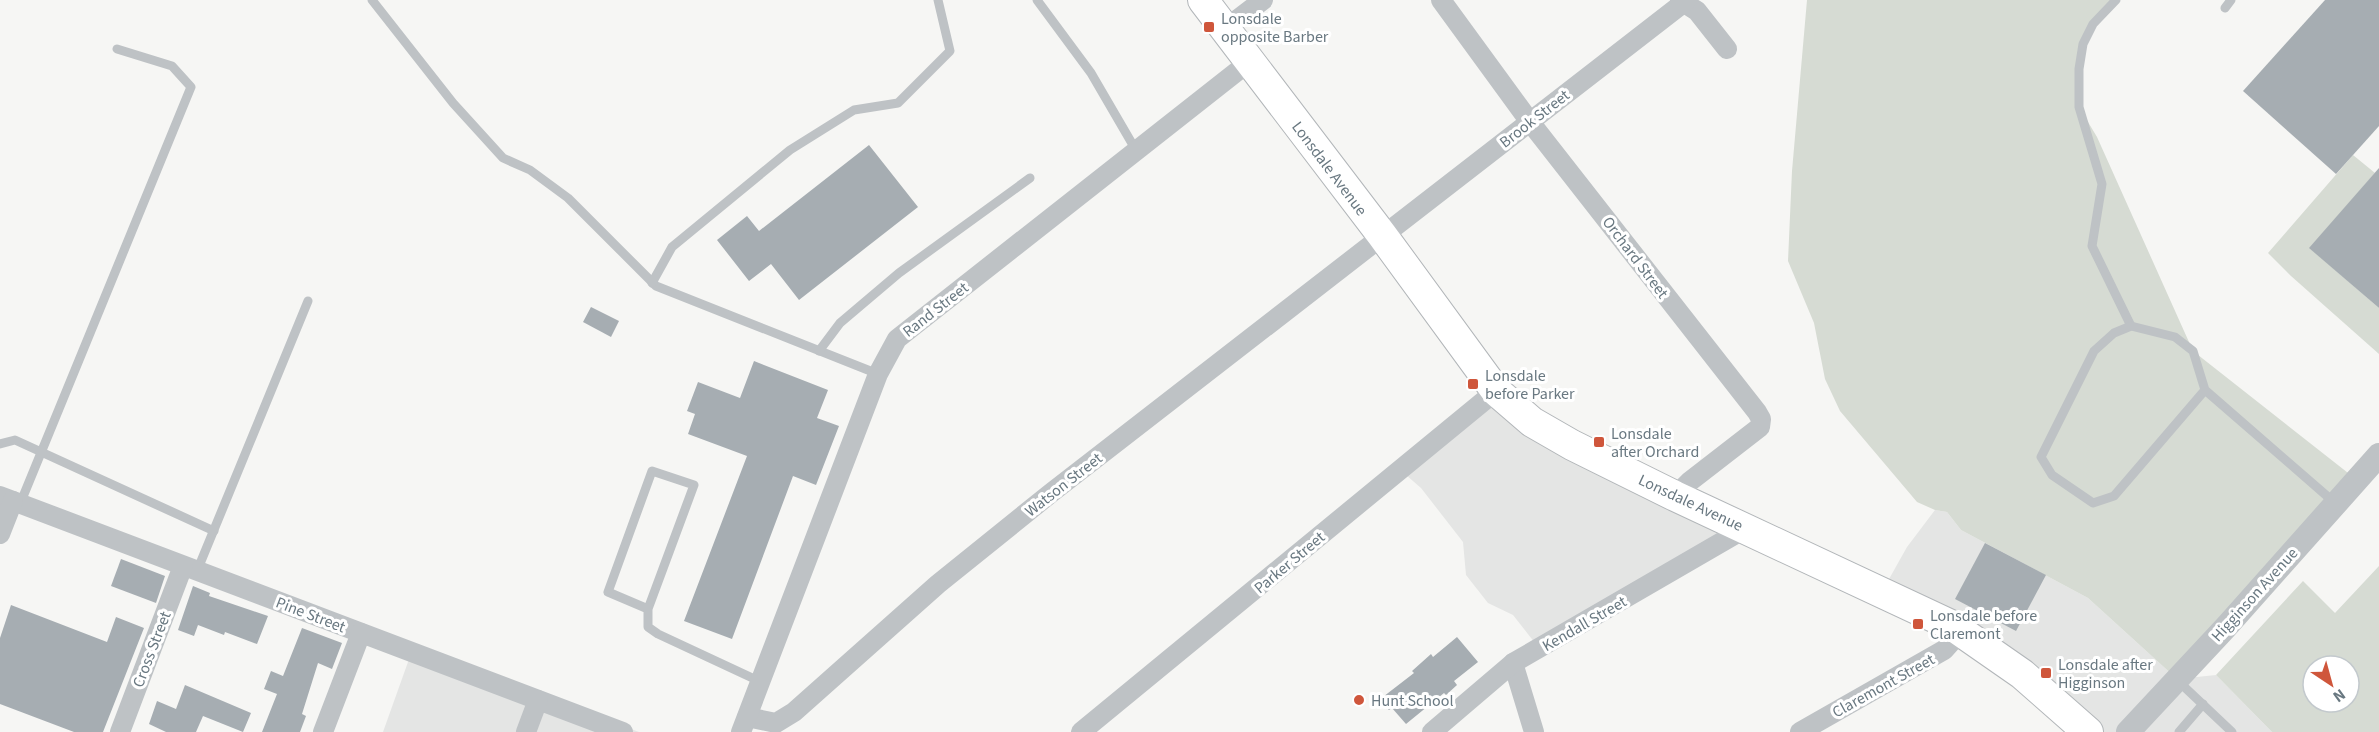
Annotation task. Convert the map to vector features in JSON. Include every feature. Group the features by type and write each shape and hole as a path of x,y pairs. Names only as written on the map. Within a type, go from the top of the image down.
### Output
{"main road":[{"name":"Lonsdale Avenue","path":"1203,0 1382,235 1496,391 1532,422 1572,445 1675,496 1961,632 2022,674 2088,732"}],"street":[{"path":"1225,30 1263,0"},
{"name":"Orchard Street","path":"1441,0 1530,122 1761,419 1760,427 1689,482 1675,496"},
{"path":"1683,1 1696,11 1727,49"},
{"name":"Brook Street","path":"1382,235 1683,1"},
{"name":"Rand Street","path":"744,724 878,374 897,339 1250,62"},
{"name":"Watson Street","path":"744,724 776,723 784,720 938,584 1382,235"},
{"name":"Parker Street","path":"1081,732 1496,391"},
{"name":"Higginson Avenue","path":"2128,732 2335,503 2375,466"},
{"path":"0,534 11,500"},
{"name":"Pine Street","path":"11,500 623,732"},
{"name":"Kendall Street","path":"1432,732 1513,663 1746,528"},
{"name":"Cross Street","path":"120,732 190,568"},
{"name":"Claremont Street","path":"1800,732 1944,650 1961,632"},
{"path":"323,732 361,633"},
{"path":"1513,663 1534,732"},
{"path":"526,732 538,700"}],"lane":[{"path":"372,0 453,103 503,158 530,170 568,198 656,286 878,374"},
{"path":"652,283 672,247 790,150 854,110 898,103 950,51 938,0"},
{"path":"1037,0 1091,73 1137,152"},
{"path":"2116,0 2093,24 2083,44 2079,69 2079,107 2102,184 2092,246 2131,326"},
{"path":"11,500 41,452 191,87 172,66 117,49"},
{"path":"819,351 840,323 899,273 1030,178"},
{"path":"190,568 214,531 308,301"},
{"path":"2205,390 2114,496 2093,502 2052,476 2041,457 2094,351 2114,333 2131,326 2175,337 2193,351 2205,390 2335,503"},
{"path":"0,444 15,440 214,531"},
{"path":"648,609 608,592 652,471 694,485 648,609 648,627 658,634 761,682"},
{"path":"2177,679 2232,732"},
{"path":"2179,732 2203,704"}],"shaded area":[{"path":"1807,0 2116,0 2083,44 2079,107 2097,137 2193,351 2357,480 2177,679 2088,598 1961,530 1947,512 1935,510 1917,502 1840,411 1825,379 1814,323 1788,261 1792,171"},
{"path":"2353,155 2375,173 2310,248 2379,308 2379,354 2268,253"},
{"path":"1485,393 1742,524 1535,643 1513,615 1488,603 1466,575 1463,542 1421,488 1398,468"},
{"path":"1935,510 1947,512 1961,530 2088,598 2177,679 2216,675 2272,732 2086,732 1884,588 1907,547"},
{"path":"2379,566 2379,732 2272,732 2216,675 2303,581 2335,613"},
{"path":"413,648 545,696 639,732 383,732"}],"building":[{"path":"2325,0 2379,0 2379,126 2336,174 2243,91"},
{"path":"869,145 918,207 799,300 771,264 749,281 717,240 747,216 759,231"},
{"path":"2379,168 2379,308 2309,248"},
{"path":"591,307 619,321 611,337 583,322"},
{"path":"754,361 828,390 817,418 839,426 816,485 793,476 732,639 684,621 747,456 688,434 695,414 687,411 698,382 740,398"},
{"path":"1985,543 2046,575 2016,631 1955,599"},
{"path":"121,559 165,576 156,603 111,586"},
{"path":"193,586 210,593 209,596 268,616 257,644 198,625 194,636 178,630"},
{"path":"11,605 107,642 116,617 144,628 103,732 74,732 0,704 0,638"},
{"path":"302,628 342,643 332,669 318,663 302,714 306,716 300,732 262,732 277,694 264,689 271,671 283,676"},
{"path":"1457,637 1478,662 1454,681 1457,685 1446,695 1444,693 1406,724 1392,708 1389,710 1379,700 1414,673 1412,671 1431,654 1433,657"},
{"path":"185,685 251,713 243,732 203,716 196,732 166,732 149,724 157,701 176,709"}],"place":[{"name":"Lonsdale opposite Barber","path":"1209,27"},
{"name":"Lonsdale before Parker","path":"1473,384"},
{"name":"Lonsdale after Orchard","path":"1599,442"},
{"name":"Lonsdale before Claremont","path":"1918,624"},
{"name":"Lonsdale after Higginson","path":"2046,673"},
{"name":"Hunt School","path":"1359,700"}]}
